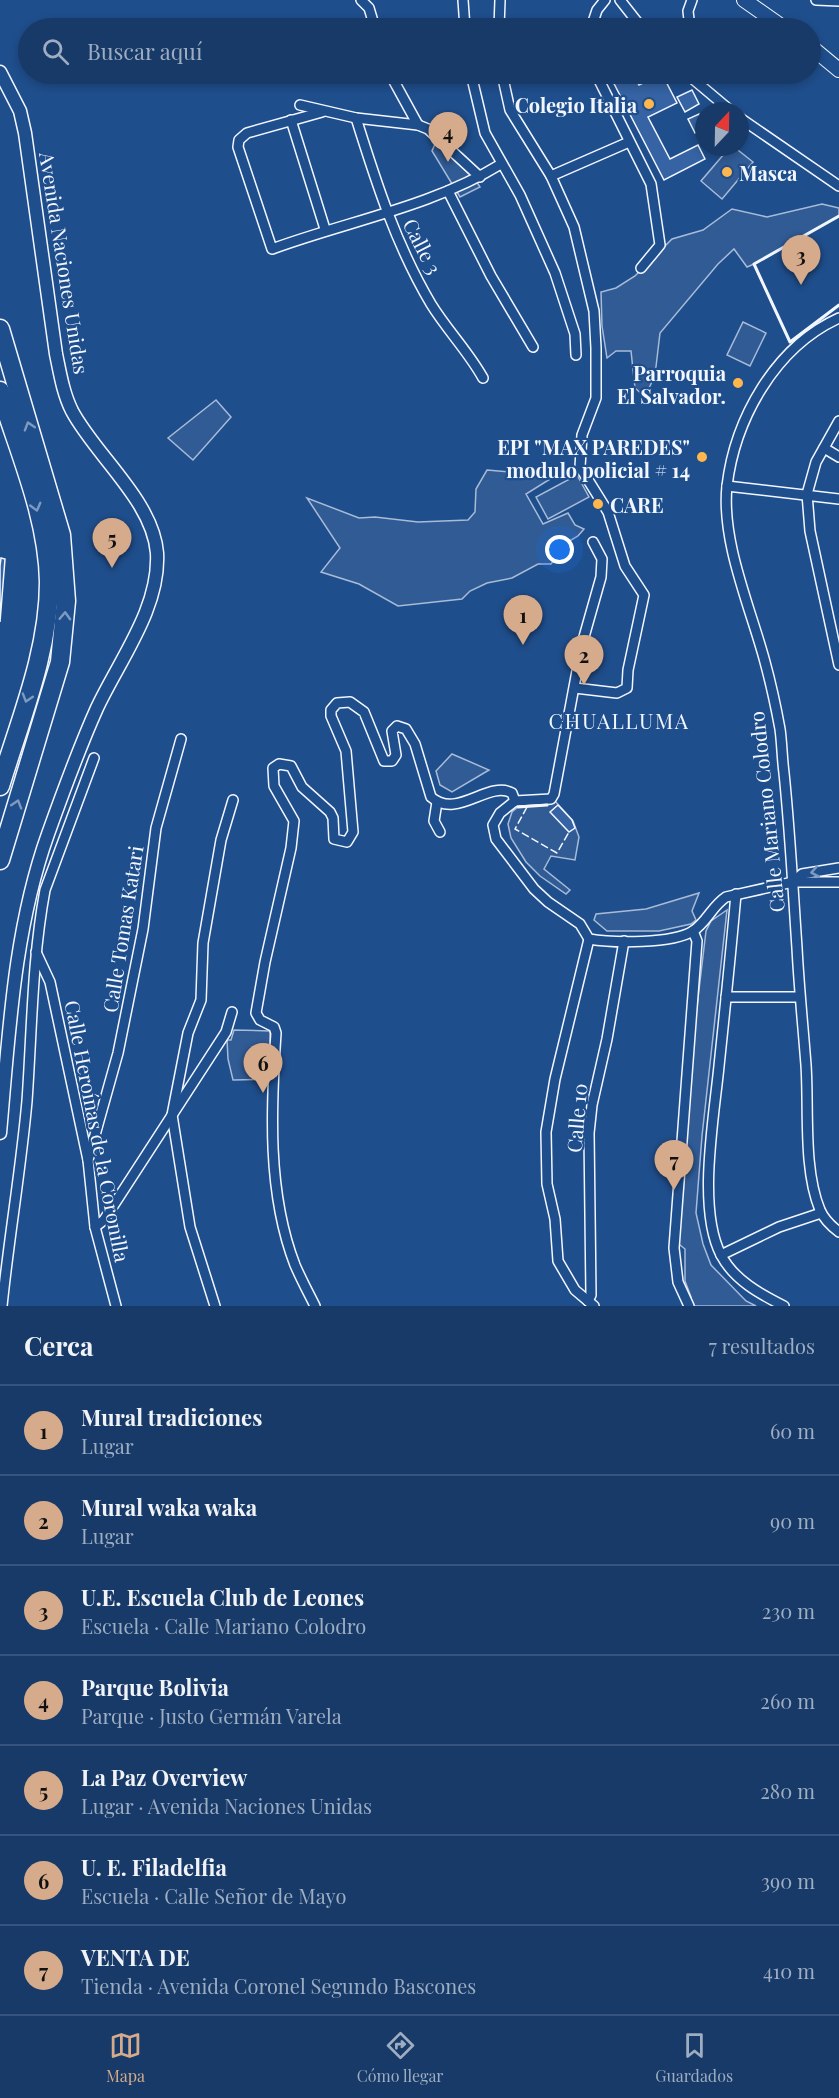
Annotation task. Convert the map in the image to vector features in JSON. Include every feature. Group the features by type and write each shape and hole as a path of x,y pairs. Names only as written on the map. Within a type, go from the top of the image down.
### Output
{"highway":[{"path":"0,329 61,535 66,601 60,662 0,860"},
{"path":"0,391 44,537 49,579 48,605 39,659 0,786"}],"main road":[{"path":"744,0 769,18"},
{"path":"821,55 839,70"}],"street":[{"path":"361,0 369,8 372,18"},
{"path":"463,0 464,18"},
{"path":"499,18 500,0"},
{"path":"594,18 605,0"},
{"path":"620,0 634,18"},
{"path":"689,18 688,11 692,0"},
{"path":"816,0 839,1"},
{"name":"Avenida Naciones Unidas","path":"0,72 20,111 25,133 56,354 64,389 72,411 149,520 157,554 156,574 142,620 97,708 48,834 32,888 19,954 0,1133"},
{"path":"395,84 418,125"},
{"path":"473,84 485,133 520,195 555,273 575,334 576,355"},
{"path":"504,84 510,110 551,176 574,227 594,311 596,399 582,435 580,467 608,512 625,566 644,595 628,670 627,688 617,693 575,688"},
{"path":"601,84 651,184 661,237 660,245 641,268"},
{"path":"699,84 721,102"},
{"path":"300,105 322,112 356,118 418,125 436,136 480,177"},
{"path":"322,112 244,135 239,140 238,147 272,249 325,230 386,214 448,191 480,177 501,164"},
{"name":"Calle 3","path":"356,118 386,214 432,304 471,356 483,378"},
{"path":"291,120 325,230"},
{"path":"749,124 839,186"},
{"path":"551,176 629,142"},
{"path":"448,191 491,276 533,347"},
{"name":"Calle Mariano Colodro","path":"821,1213 811,1161 793,882 780,732 766,663 740,575 730,530 727,486 745,420 756,397 790,354 810,336 839,318"},
{"path":"839,421 816,462 807,494 810,531 839,665"},
{"path":"824,448 839,457"},
{"path":"727,486 839,499"},
{"path":"591,1303 575,1290 558,1261 555,1219 547,1184 546,1132 555,1078 589,939 580,924 548,902 534,889 496,839 493,825 496,819 515,801 551,799 575,688 584,633 603,567 593,542"},
{"path":"315,1306 294,1263 282,1216 275,1167 272,1089 276,1033 274,1027 260,1020 256,1013 291,848 294,821 272,779 273,768 279,764 291,766 302,787 330,812 333,818 334,839 343,843 351,838 353,823 346,751 330,716 333,706 343,701 358,706 364,712 384,761 392,761 396,755 392,731 401,726 406,729 415,744 431,796 437,802 454,804 504,790 514,795 515,801"},
{"name":"Calle Tomas Katari","path":"88,1160 118,1053 143,929 156,828 181,739"},
{"path":"3,1306 27,1101 36,951 45,890 94,758"},
{"path":"215,1306 190,1227 172,1115 188,1033 201,1000 203,944 221,840 233,800"},
{"path":"437,802 434,821 440,832"},
{"path":"793,882 802,874 839,868"},
{"path":"589,939 624,941 666,938 693,931 718,902 736,894 793,882 839,882"},
{"path":"736,894 709,1173 712,1225 721,1255 749,1287 784,1306"},
{"path":"689,1306 678,1282 674,1248 697,941 693,931"},
{"name":"Calle 10","path":"591,1303 589,1133 592,1105 607,1040 624,941"},
{"name":"Calle Heroínas de la Coronilla","path":"36,951 50,982 88,1160 95,1227 116,1306"},
{"path":"726,997 799,997"},
{"path":"95,1227 104,1220 226,1032 232,1011"},
{"path":"721,1255 779,1227 821,1213 839,1232"}],"shaded area":[{"path":"435,144 471,173 480,187 460,197 432,151"},
{"name":"Masca","path":"722,156 745,156 753,162 722,199 701,181"},
{"path":"822,204 839,208 839,216 747,267 734,249 718,264 660,333 655,375 645,397 635,388 631,351 616,351 607,358 602,326 601,292 616,288 635,276 672,239 703,230 732,209 767,217"},
{"path":"743,322 766,333 750,366 727,355"},
{"path":"216,400 231,417 193,460 168,438"},
{"path":"487,470 555,476 526,494 543,524 568,513 575,525 584,529 578,536 561,546 560,553 551,564 538,564 512,578 487,583 470,591 462,599 398,606 359,584 321,572 340,548 307,498 359,518 375,517 418,522 468,520 475,512 476,489"},
{"path":"577,475 589,497 548,519 536,497"},
{"path":"452,754 489,770 452,792 440,785 436,771"},
{"path":"554,800 573,821 579,837 575,860 551,856 544,869 570,890 566,894 540,876 526,862 511,838 508,824 512,812 518,807 547,805"},
{"path":"699,893 692,911 696,920 691,924 659,931 607,931 594,920 596,914 646,909"},
{"path":"727,910 702,1136 696,1213 703,1244 711,1265 746,1301 756,1306 686,1306 691,1297 685,1281 685,1249 675,1241 689,1074 706,931 711,921"},
{"path":"234,1030 270,1031 271,1079 233,1080 228,1059 227,1040 231,1040"}],"building":[{"path":"614,84 667,84 677,103 648,117 670,159 695,146 695,156 704,156 705,159 664,180"},
{"path":"692,90 698,102 695,102 695,106 685,112 677,97"},
{"path":"695,116 695,133 688,119"},
{"path":"1,558 5,559 0,622 0,566"},
{"path":"558,805 572,820 575,828 569,832 550,812"}],"fence":[{"path":"527,807 515,829 557,853 569,832"}],"wall":[{"path":"839,216 754,264 790,342 839,305"},
{"path":"518,807 547,805"}],"place":[{"name":"Colegio Italia","path":"649,104"},
{"name":"Parque Bolivia","path":"448,162"},
{"name":"Masca","path":"727,172"},
{"name":"U.E. Escuela Club de Leones","path":"801,285"},
{"name":"Parroquia El Salvador.","path":"738,383"},
{"name":"EPI \"MAX PAREDES\" modulo policial # 14","path":"702,457"},
{"name":"CARE","path":"598,504"},
{"name":"La Paz Overview","path":"112,568"},
{"name":"Mural tradiciones","path":"523,645"},
{"name":"Mural waka waka","path":"584,685"},
{"name":"U. E. Filadelfia","path":"263,1093"},
{"name":"VENTA DE","path":"674,1190"}],"district":[{"name":"CHUALLUMA","path":"619,720"}]}
